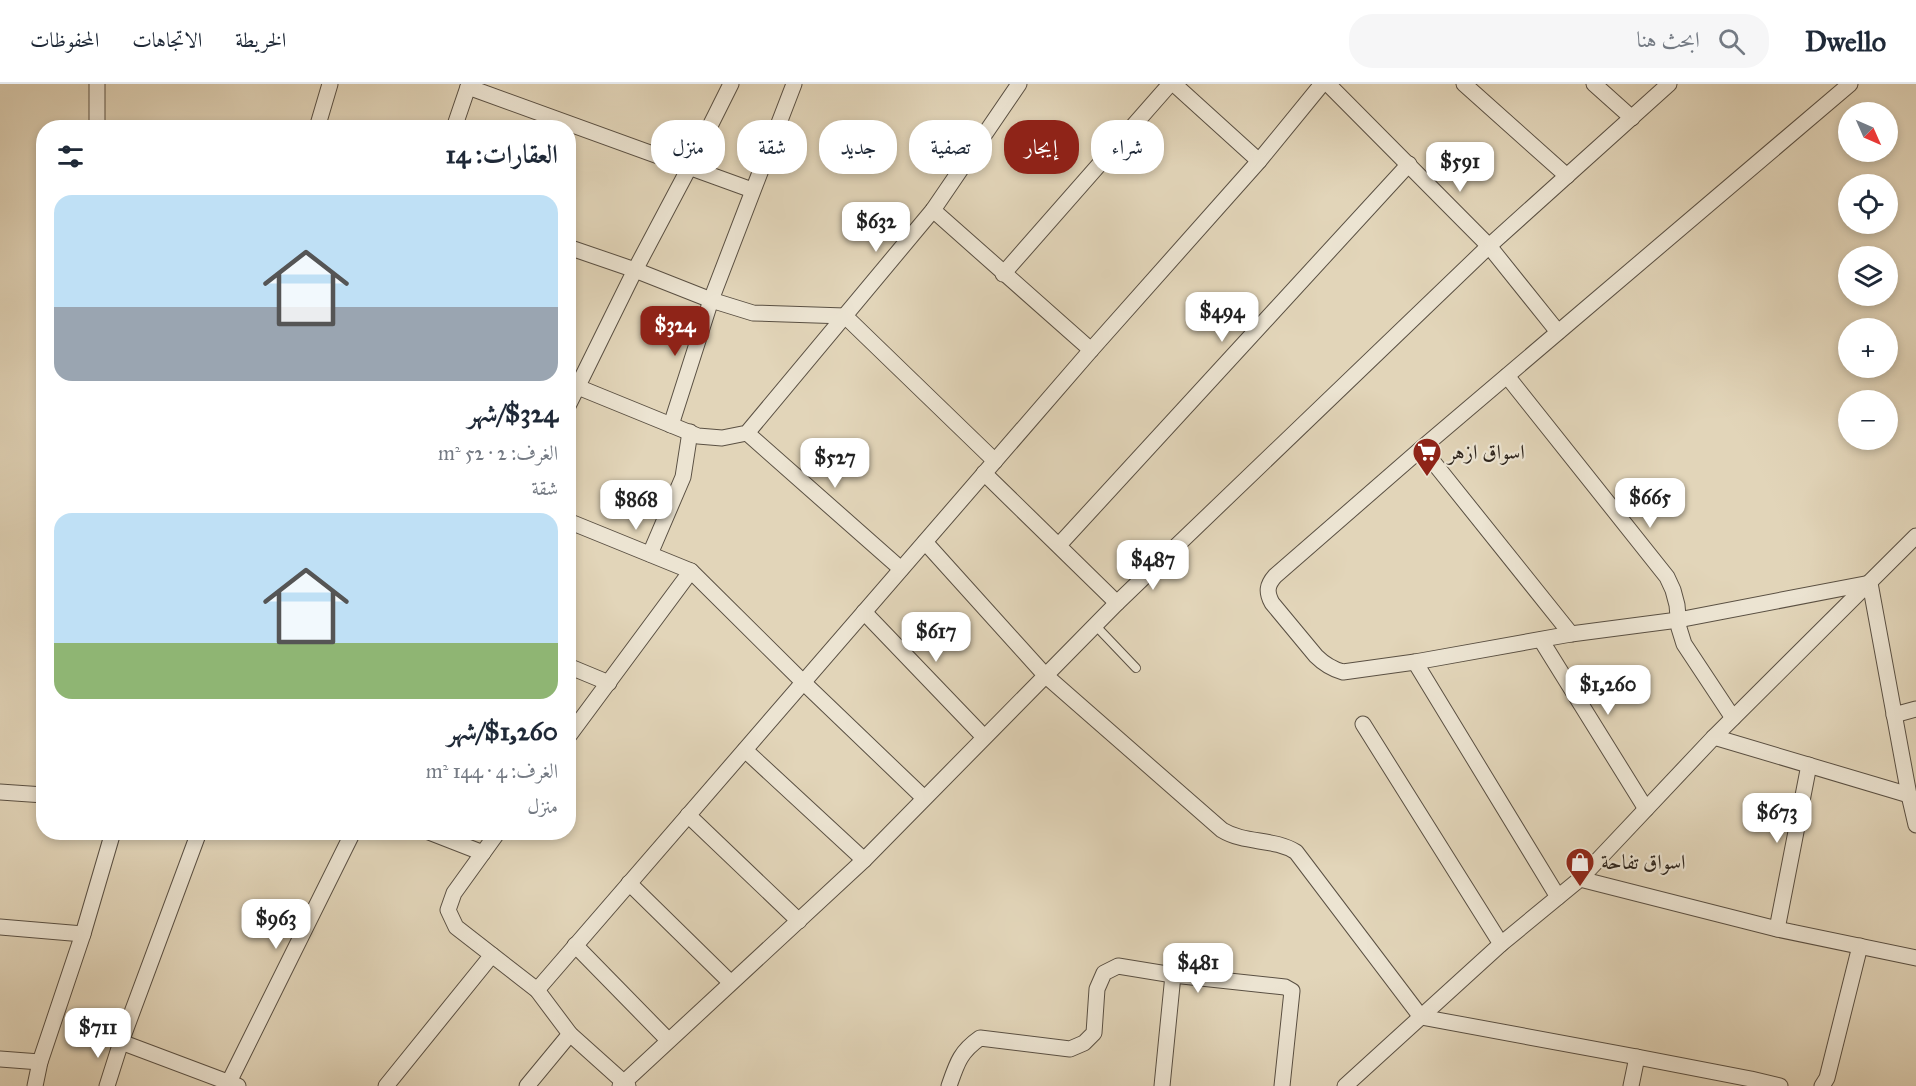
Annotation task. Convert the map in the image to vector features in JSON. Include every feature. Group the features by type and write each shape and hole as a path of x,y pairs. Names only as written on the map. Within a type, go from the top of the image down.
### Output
{"street":[{"path":"97,84 97,120"},
{"path":"319,120 330,84"},
{"path":"713,120 731,84"},
{"path":"671,425 711,300 794,84"},
{"path":"576,386 698,436 722,438 747,433 933,210 1018,84"},
{"path":"1004,274 1172,84 1259,161"},
{"path":"537,990 1091,350 1259,161 1322,84"},
{"path":"1328,84 1489,246 1558,332"},
{"path":"1464,84 1567,176"},
{"path":"1594,84 1632,118"},
{"path":"492,840 454,892 448,910 456,927 537,990 570,1034 624,1085 668,1040 864,860 1117,603 1489,246 1669,84"},
{"path":"1850,84 1275,576 1270,582 1268,597 1324,664 1343,672 1354,672 1571,634 1678,620 1870,583"},
{"path":"457,120 469,86 560,120"},
{"path":"576,126 651,154"},
{"path":"1059,545 1409,164"},
{"path":"576,379 686,174"},
{"path":"706,174 753,190"},
{"path":"933,210 1091,350"},
{"path":"576,250 711,300 753,313 845,316 990,467 1059,545 1117,603"},
{"path":"1507,376 1667,577 1674,590 1684,644 1733,718"},
{"path":"650,554 683,477 690,432"},
{"path":"747,433 901,569"},
{"path":"1422,448 1571,634"},
{"path":"576,523 691,571 924,798"},
{"path":"1345,1086 1501,944 1580,879 1714,737 1916,536"},
{"path":"925,542 1045,675 1222,830 1236,837 1283,846 1296,852 1421,1017 1780,1086"},
{"path":"576,726 691,571"},
{"path":"1870,583 1916,825"},
{"path":"864,612 984,737"},
{"path":"1542,640 1646,809"},
{"path":"1415,662 1558,897"},
{"path":"576,669 609,683"},
{"path":"1894,715 1916,709"},
{"path":"1363,724 1501,944"},
{"path":"1714,737 1909,795"},
{"path":"745,750 864,860"},
{"path":"1777,929 1809,765"},
{"path":"0,792 36,794"},
{"path":"688,815 799,921"},
{"path":"35,1086 40,1062 83,934 111,840"},
{"path":"107,1086 120,1042 196,840"},
{"path":"120,1042 233,1084 349,840"},
{"path":"450,840 483,853"},
{"path":"1580,879 1777,929 1916,958"},
{"path":"629,883 730,982"},
{"path":"0,927 83,934"},
{"path":"575,945 668,1040"},
{"path":"1822,1086 1827,1078 1860,946"},
{"path":"386,1086 492,955"},
{"path":"949,1086 957,1064 967,1047 980,1038 1070,1049 1084,1043 1094,1033 1096,989 1104,973 1118,966 1173,975 1285,987 1292,991 1282,1086"},
{"path":"1162,1086 1173,975"},
{"path":"527,1086 570,1034"},
{"path":"1631,1086 1637,1057"},
{"path":"0,1059 40,1062"}],"lane":[{"path":"1095,625 1136,668"}],"place":[{"name":"اسواق ازهر","path":"1427,478"},
{"name":"اسواق تفاحة","path":"1580,888"}]}
